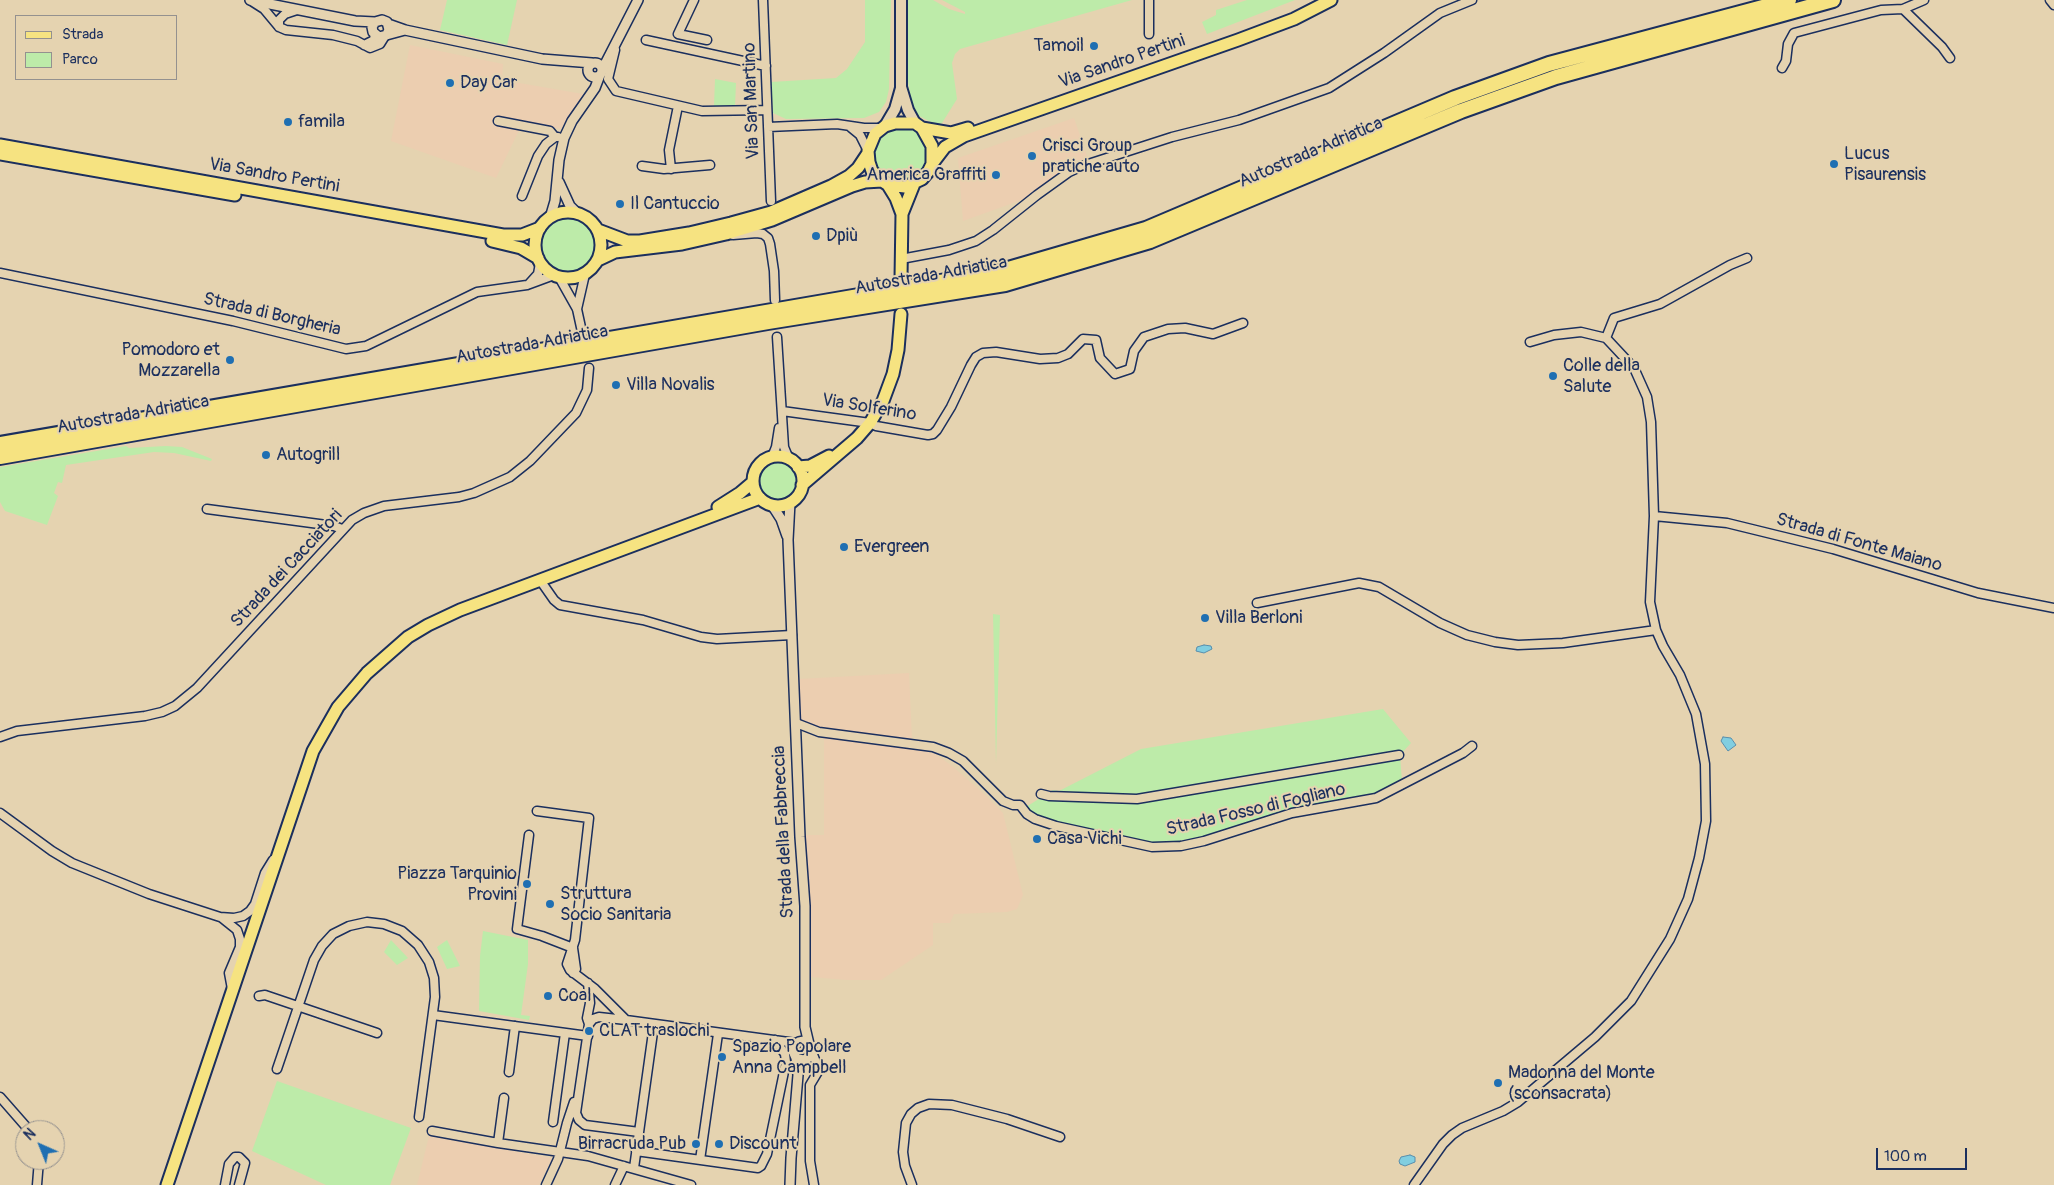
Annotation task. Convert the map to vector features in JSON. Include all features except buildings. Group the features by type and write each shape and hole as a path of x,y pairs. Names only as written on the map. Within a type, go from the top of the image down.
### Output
{"highway":[{"name":"Autostrada Adriatica","path":"0,444 998,272 1146,229 1455,98 1549,64 1789,0"},
{"name":"Autostrada Adriatica","path":"0,457 774,321 1005,284 1150,240 1461,111 1556,77 1833,0"}],"main road":[{"path":"550,218 558,214 578,214 586,218 598,230 627,241 640,241 689,233 770,212 831,186 849,176 858,168 868,152 875,134 884,127 895,109 901,87 901,0"},
{"name":"Via Sandro Pertini","path":"884,127 895,123 951,133 962,130 1236,35 1320,0"},
{"name":"Via Sandro Pertini","path":"914,184 922,180 945,147 964,136 1238,40 1294,19 1331,0"},
{"path":"901,87 908,110 932,146 932,164"},
{"name":"Via Sandro Pertini","path":"0,145 503,235 522,235 540,228 550,218"},
{"path":"868,152 872,171 885,183 896,198 902,214 901,278"},
{"name":"Via Sandro Pertini","path":"0,154 505,243 521,248 557,276"},
{"path":"598,260 615,252 682,244 726,234 772,220 865,182 905,187 914,184"},
{"path":"902,214 914,184"},
{"path":"539,261 535,248 540,228"},
{"path":"557,276 568,278 585,274 592,268 598,260 601,250 598,230"},
{"path":"802,485 870,423 882,401 893,374 898,350 901,314"},
{"path":"794,463 802,479 800,492 784,505 772,505 760,498 754,488 754,473 758,466 772,457 778,456 794,463 810,466 842,450"},
{"path":"687,525 729,500 753,482"},
{"path":"167,1185 313,751 338,707 367,673 398,645 428,625 460,610 760,498"}],"street":[{"path":"249,0 355,20 375,22 382,20 405,30 560,61 593,63"},
{"path":"249,0 264,9 279,26 286,30 333,35 357,41 370,48 380,44 389,30 388,24"},
{"path":"595,74 609,59 613,46 638,0"},
{"path":"694,0 678,34 707,40"},
{"name":"Via San Martino","path":"763,0 771,201"},
{"path":"1149,0 1149,34"},
{"path":"902,259 949,250 976,241 993,230 1036,195 1069,172 1082,166 1172,137 1239,120 1329,88 1384,53 1440,13 1472,0"},
{"path":"1782,68 1786,60 1788,44 1794,33 1881,10 1903,9 1924,0"},
{"path":"2050,0 2054,5"},
{"path":"1903,9 1942,47 1950,58"},
{"path":"279,26 279,20 285,14 298,10"},
{"path":"355,20 379,37 405,30"},
{"path":"364,45 374,40 372,27 375,22"},
{"path":"620,32 608,79 616,91 625,95 678,106 718,112 766,110"},
{"path":"646,40 766,66"},
{"path":"522,196 538,156 546,144 559,138 598,80 588,66 604,56 613,46"},
{"path":"560,61 595,74"},
{"path":"671,169 669,150 678,106"},
{"path":"498,122 550,131 559,138"},
{"path":"768,127 847,125 864,128 884,127"},
{"path":"847,125 860,135 868,152"},
{"path":"550,218 558,180 559,138"},
{"path":"642,166 671,169 710,165"},
{"path":"558,180 566,200 578,214"},
{"path":"726,234 738,236 763,234 768,238 774,271 775,300"},
{"path":"1606,338 1614,318 1660,304 1730,265 1747,258"},
{"path":"527,285 538,274 539,261"},
{"name":"Strada di Borgheria","path":"0,273 233,322 346,350 366,346 477,292 527,285 557,276"},
{"path":"582,332 578,310 585,274"},
{"path":"557,276 578,310"},
{"name":"Via Solferino","path":"783,413 870,423 876,426 933,434 951,406 971,365 976,357 983,353 989,352 1040,359 1058,358 1068,354 1083,339 1096,340 1100,358 1115,374 1130,369 1134,351 1144,337 1168,329 1185,328 1213,334 1242,323"},
{"path":"1414,1185 1443,1144 1452,1135 1462,1128 1503,1111 1518,1102 1618,1016 1643,985 1670,939 1685,906 1699,858 1706,821 1705,764 1696,714 1680,675 1656,630 1650,602 1654,516 1650,422 1647,397 1634,368 1606,338 1581,332 1554,335 1530,342"},
{"path":"777,337 784,447 794,463"},
{"name":"Strada dei Cacciatori","path":"0,737 17,731 145,716 162,712 175,706 197,688 342,529 364,513 384,506 459,496 491,487 510,477 530,460 576,413 587,390 589,368"},
{"path":"772,457 783,413"},
{"name":"Strada della Fabbreccia","path":"790,502 788,540 805,906 806,1055 798,1075 790,1185"},
{"name":"Strada della Fabbreccia","path":"772,505 781,519 788,540"},
{"path":"207,509 334,526 342,529"},
{"name":"Strada di Fonte Maiano","path":"1654,516 1727,523 1833,549 1978,593 2054,608"},
{"path":"540,580 554,600 560,605 643,620 701,637 717,639 792,635"},
{"path":"1257,603 1359,583 1379,587 1440,623 1467,635 1518,646 1563,643 1656,630"},
{"name":"Strada Fosso di Fogliano","path":"796,722 819,732 933,747 963,761 1003,801 1013,805 1020,805 1026,814 1035,819 1056,826 1152,847 1181,846 1204,841 1292,813 1376,798 1463,753 1472,746"},
{"path":"1041,794 1049,796 1137,799 1400,755"},
{"path":"537,811 589,818 573,948 567,964 573,973 588,983 626,1020"},
{"path":"0,813 11,819 52,851 72,863 149,894 220,917 234,918 250,911 255,904 270,862 278,854"},
{"path":"528,835 517,929 573,948"},
{"path":"220,917 237,930 240,939 240,947 229,973 232,992"},
{"path":"277,1069 314,960 322,946 333,934 349,926 367,922 384,924 402,931 418,945 429,962 434,978 436,997 419,1117"},
{"path":"588,983 590,1003 588,1036 576,1112 579,1120 585,1125 639,1132"},
{"path":"259,996 265,995 377,1033"},
{"path":"433,1015 588,1036"},
{"path":"589,1024 593,1019 599,1017 718,1034 804,1041 806,1055 819,1066 819,1070 810,1085 810,1161 814,1185"},
{"path":"634,1168 654,1024"},
{"path":"509,1072 516,1026"},
{"name":"Strada della Fabbreccia","path":"805,1027 793,1051 806,1055"},
{"path":"553,1122 565,1033"},
{"path":"700,1160 718,1034"},
{"path":"636,1151 758,1168 764,1162 767,1154 786,1062 785,1054 775,1040"},
{"path":"546,1185 560,1152 567,1122 580,1086"},
{"path":"0,1097 20,1120"},
{"path":"498,1144 504,1098"},
{"path":"912,1185 905,1166 903,1152 905,1129 911,1114 918,1108 929,1104 952,1105 1007,1119 1060,1137"},
{"path":"432,1131 498,1144 588,1156 685,1184"},
{"path":"225,1185 228,1164 235,1157 239,1157 245,1163 239,1185"},
{"path":"615,1185 624,1166"},
{"path":"37,1185 38,1170"}],"shaded area":[{"path":"410,45 503,64 502,80 583,94 561,129 523,122 496,178 391,141"},
{"path":"1074,118 1088,159 1027,198 963,221 958,158"},
{"path":"909,673 912,739 845,732 816,727 800,721 799,679"},
{"path":"824,737 913,746 935,754 951,765 984,794 1003,813 1023,895 1017,909 1007,912 954,914 950,923 933,923 933,945 881,980 811,977 805,835 824,835"},
{"path":"429,1136 552,1158 539,1185 417,1185"}],"green space":[{"path":"447,0 517,0 507,45 440,30"},
{"path":"865,0 891,0 889,89 886,102 879,112 864,118 786,119 773,113 771,82 836,78 847,69 865,42"},
{"path":"908,0 933,0 949,9 965,14 965,12 942,0 1132,0 960,49 955,54 952,63 957,99 942,123 937,125 919,116 911,103 908,81"},
{"path":"1247,0 1295,0 1207,34 1202,22 1216,15 1216,10"},
{"path":"715,79 736,83 735,106 714,106"},
{"path":"901,127 911,129 920,135 926,144 928,154 926,164 920,173 911,179 901,181 891,179 882,173 876,164 874,154 876,144 882,135 891,129"},
{"path":"563,218 573,218 583,222 591,230 595,245 591,260 583,268 573,272 563,272 553,268 545,260 541,250 541,240 545,230 553,222"},
{"path":"126,446 129,448 182,447 212,459 211,461 174,453 154,452 66,465 62,483 58,482 54,493 58,496 47,525 5,511 0,502 0,467"},
{"path":"778,463 791,468 796,481 791,494 778,499 765,494 760,481 765,468"},
{"path":"993,614 1000,615 996,763"},
{"path":"1383,709 1411,743 1400,755 1402,782 1373,796 1256,819 1209,835 1169,843 1137,841 1073,827 1036,816 1026,807 1053,790 1059,791 1141,749"},
{"path":"483,931 528,940 528,964 521,1015 530,1016 529,1020 479,1011 480,956"},
{"path":"391,940 408,958 397,965 384,952"},
{"path":"447,940 460,966 447,969 437,947"},
{"path":"277,1081 411,1128 390,1185 326,1185 252,1151"}],"water":[{"path":"1211,646 1212,649 1204,653 1196,651 1197,647"},
{"path":"1723,737 1731,738 1736,745 1728,751 1721,741"},
{"path":"1410,1155 1415,1157 1415,1162 1405,1166 1400,1164 1401,1157"}],"place":[{"name":"Tamoil","path":"1094,46"},
{"name":"Day Car","path":"450,83"},
{"name":"famila","path":"288,122"},
{"name":"Crisci Group pratiche auto","path":"1032,156"},
{"name":"Lucus Pisaurensis","path":"1834,164"},
{"name":"America Graffiti","path":"996,175"},
{"name":"Il Cantuccio","path":"620,204"},
{"name":"Dpiù","path":"816,236"},
{"name":"Pomodoro et Mozzarella","path":"230,360"},
{"name":"Colle della Salute","path":"1553,376"},
{"name":"Villa Novalis","path":"616,385"},
{"name":"Autogrill","path":"266,455"},
{"name":"Evergreen","path":"844,547"},
{"name":"Villa Berloni","path":"1205,618"},
{"name":"Casa Vichi","path":"1037,839"},
{"name":"Piazza Tarquinio Provini","path":"527,884"},
{"name":"Struttura Socio Sanitaria","path":"550,904"},
{"name":"Coal","path":"548,996"},
{"name":"CLAT traslochi","path":"589,1031"},
{"name":"Spazio Popolare Anna Campbell","path":"722,1057"},
{"name":"Madonna del Monte (sconsacrata)","path":"1498,1083"},
{"name":"Birracruda Pub","path":"696,1144"},
{"name":"Discount","path":"719,1144"}]}
